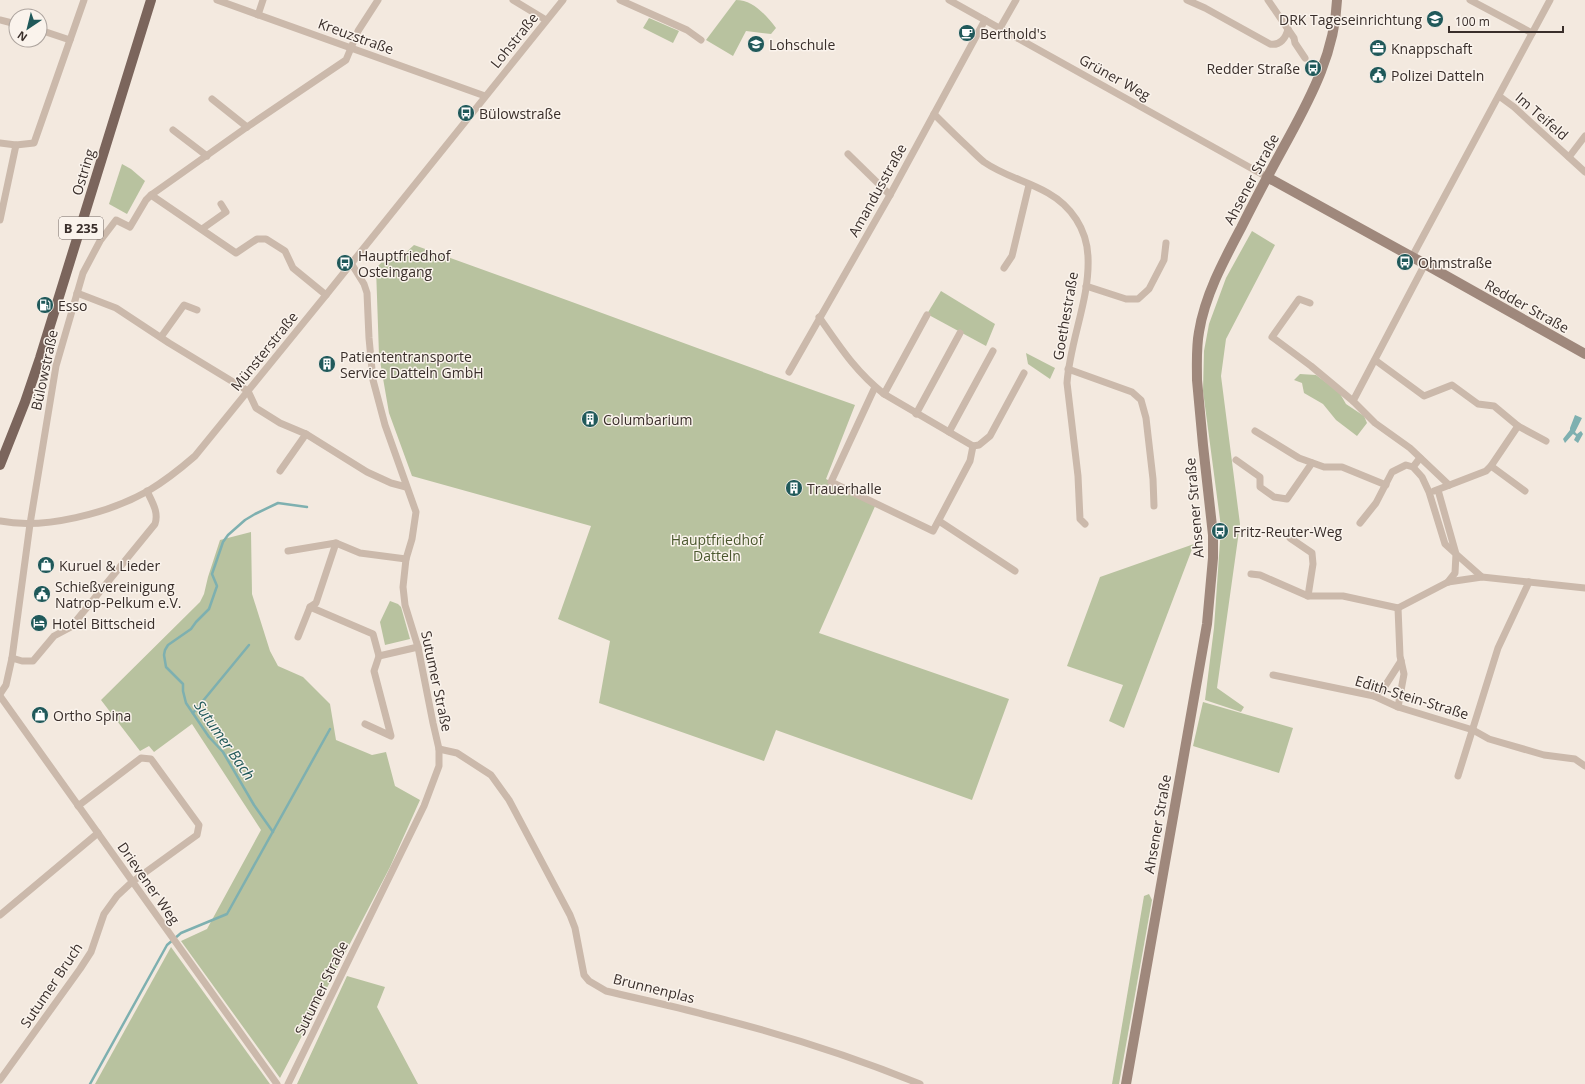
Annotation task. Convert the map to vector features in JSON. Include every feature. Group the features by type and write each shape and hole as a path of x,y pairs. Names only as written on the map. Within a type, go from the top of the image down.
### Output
{"main road":[{"name":"Ostring","path":"0,465 25,402 40,358 151,0"},
{"name":"Ahsener Straße","path":"1126,1084 1207,624 1213,547 1197,380 1199,331 1208,299 1220,267 1308,102 1323,69 1331,40 1337,0"},
{"name":"Redder Straße","path":"1267,177 1585,354"}],"street":[{"path":"0,142 16,145 34,143 84,0"},
{"name":"Kreuzstraße","path":"217,0 485,96"},
{"path":"258,15 263,0"},
{"name":"Bülowstraße","path":"0,695 6,685 12,658 30,524 52,382 83,273 100,241 116,220 130,227 146,200 151,195 247,127 346,60 358,31 378,0"},
{"path":"514,0 546,20"},
{"name":"Lohstraße","path":"485,96 563,0"},
{"path":"620,0 687,30 701,40"},
{"name":"Grüner Weg","path":"950,0 1267,177"},
{"path":"1000,28 1016,0"},
{"path":"1187,0 1205,8 1270,44 1274,45 1282,41 1287,34 1288,29"},
{"path":"1268,0 1294,38 1295,43 1305,58"},
{"path":"1470,0 1532,33"},
{"path":"1412,257 1550,0"},
{"name":"Amandusstraße","path":"789,372 819,317 890,195 985,20"},
{"path":"48,33 70,40"},
{"name":"Münsterstraße","path":"0,521 13,524 30,524 60,520 97,512 147,491 172,476 195,456 485,96"},
{"name":"Im Teifeld","path":"1499,96 1514,106 1585,172"},
{"path":"212,99 247,127"},
{"name":"Goethestraße","path":"934,114 984,162 1003,173 1048,193 1064,205 1078,221 1083,231 1088,256 1086,286 1068,368 1067,383 1078,476 1080,519 1085,524"},
{"path":"173,130 207,156"},
{"path":"1569,157 1585,136"},
{"path":"0,220 16,145"},
{"path":"848,154 890,195"},
{"path":"1004,268 1012,256 1029,185"},
{"path":"151,195 236,253 257,239 266,238 285,251 293,268 326,295"},
{"path":"202,229 226,212 221,204"},
{"path":"1086,286 1126,300 1138,300 1149,289 1164,260 1166,243"},
{"name":"Sutumer Straße","path":"288,1084 424,806 439,766 439,750 418,647 405,605 403,587 406,560 412,539 416,512 385,425 373,380 367,293 364,284 351,262"},
{"path":"1353,401 1425,264"},
{"path":"77,293 116,308 248,391 256,408 280,423 306,434 367,472 392,483 406,487"},
{"path":"1310,303 1299,299 1272,337 1311,366 1353,401 1375,423 1410,448 1449,485"},
{"path":"161,337 184,304 197,310"},
{"path":"884,394 927,315"},
{"path":"819,317 853,365 875,387 916,414 973,446 979,445 990,436 1024,373"},
{"path":"916,414 960,333"},
{"path":"949,432 993,351"},
{"path":"1375,360 1424,396 1452,385 1478,404 1494,406 1518,426 1546,442"},
{"path":"1068,368 1132,392 1141,400 1146,418 1153,478 1154,506"},
{"path":"875,387 831,482 932,531 939,521 970,461 973,446"},
{"path":"1428,492 1438,490 1486,471 1518,426"},
{"path":"1254,431 1298,458 1324,467 1342,467 1386,485"},
{"path":"280,471 306,434"},
{"path":"1413,467 1420,458"},
{"path":"1236,460 1260,477 1260,487 1274,497 1287,499 1312,463"},
{"path":"1360,523 1376,503 1392,472 1406,465 1413,467 1422,477 1445,544 1482,577"},
{"path":"1491,466 1525,491"},
{"path":"1438,490 1456,554 1455,574 1448,582"},
{"path":"12,658 22,661 33,661 54,636 71,628 155,524 157,519 156,510 147,491"},
{"path":"939,521 1015,571"},
{"path":"1290,538 1312,553 1313,564 1308,596"},
{"path":"298,637 310,608 316,602 336,543"},
{"path":"288,551 336,543 360,553 406,560"},
{"path":"1251,574 1260,574 1308,596 1343,596 1398,608 1448,582 1482,577 1585,588"},
{"name":"Edith-Stein-Straße","path":"1458,776 1498,648 1529,582"},
{"path":"310,608 373,634 379,656 374,671 391,736 365,724"},
{"path":"1398,608 1401,661 1404,674 1398,707"},
{"path":"379,656 418,647"},
{"path":"1374,696 1385,686 1401,661"},
{"name":"Edith-Stein-Straße","path":"1273,675 1374,696 1398,707 1473,730 1489,739 1544,755 1575,759 1585,766"},
{"name":"Drievener Weg","path":"0,695 172,939 277,1084"},
{"name":"Brunnenplas","path":"439,750 457,753 491,775 509,800 570,915 575,928 584,974 589,981 606,990 708,1015 803,1043 887,1070 920,1084"},
{"name":"Sutumer Bruch","path":"0,1080 91,952 104,914 117,896 132,882 197,835 199,825 151,759 141,758 78,806"},
{"path":"0,915 98,833"}],"green space":[{"path":"736,0 748,3 759,9 776,28 771,34 746,31 733,56 706,40"},
{"path":"649,18 679,31 673,43 643,28"},
{"path":"122,164 131,169 145,181 127,214 109,204"},
{"path":"1252,231 1275,245 1226,339 1221,376 1240,524 1217,688 1244,707 1241,712 1205,700 1214,628 1221,527 1203,391 1204,351 1209,324 1226,278"},
{"name":"Hauptfriedhof Datteln","path":"414,245 855,405 826,479 876,504 819,633 1009,699 972,800 776,730 764,761 599,703 610,641 558,619 591,526 412,476 389,413 379,355 376,268 387,257 401,257"},
{"path":"941,291 995,324 986,346 927,314"},
{"path":"1026,353 1055,368 1050,379 1028,364"},
{"path":"1300,374 1316,375 1339,392 1346,404 1364,416 1367,423 1357,436 1336,420 1323,404 1304,393 1302,383 1294,380"},
{"path":"251,532 252,594 270,651 278,666 303,677 330,704 336,740 372,755 386,752 395,786 420,800 390,867 280,1078 181,941 207,929 261,830 192,724 154,752 149,746 140,751 101,700 200,602 204,594 220,540"},
{"path":"1194,544 1124,728 1109,721 1123,685 1067,666 1100,577"},
{"path":"390,601 401,607 410,639 385,645 380,622"},
{"path":"1203,702 1293,728 1279,773 1193,746"},
{"path":"1149,894 1152,900 1119,1084 1112,1084 1144,896"},
{"path":"171,947 270,1084 95,1084"},
{"path":"347,976 385,987 377,1007 418,1084 297,1084"}],"water":[{"path":"1575,415 1582,418 1575,432 1577,434 1581,431 1583,434 1578,443 1574,440 1576,436 1573,434 1565,443 1563,439 1570,430"}],"waterway":[{"name":"Sutumer Bach","path":"273,832 254,805 223,752 209,737 186,703 183,684 166,667 164,655 168,645 191,629 209,609 217,586 212,574 223,542 228,535 245,520 278,503 307,507"},
{"path":"193,713 249,645"},
{"name":"Sutumer Bach","path":"90,1084 167,945 181,933 227,914 330,729"}],"place":[{"name":"DRK Tageseinrichtung","path":"1435,19"},
{"name":"Berthold's","path":"967,33"},
{"name":"Lohschule","path":"756,44"},
{"name":"Knappschaft","path":"1378,48"},
{"name":"Redder Straße","path":"1313,68"},
{"name":"Polizei Datteln","path":"1378,75"},
{"name":"Bülowstraße","path":"466,113"},
{"name":"Ohmstraße","path":"1405,262"},
{"name":"Hauptfriedhof Osteingang","path":"345,263"},
{"name":"Esso","path":"45,305"},
{"name":"Patiententransporte Service Datteln GmbH","path":"327,364"},
{"name":"Columbarium","path":"590,419"},
{"name":"Trauerhalle","path":"794,488"},
{"name":"Fritz-Reuter-Weg","path":"1220,531"},
{"name":"Kuruel & Lieder","path":"46,565"},
{"name":"Schießvereinigung Natrop-Pelkum e.V.","path":"42,594"},
{"name":"Hotel Bittscheid","path":"39,623"},
{"name":"Ortho Spina","path":"40,715"}]}
